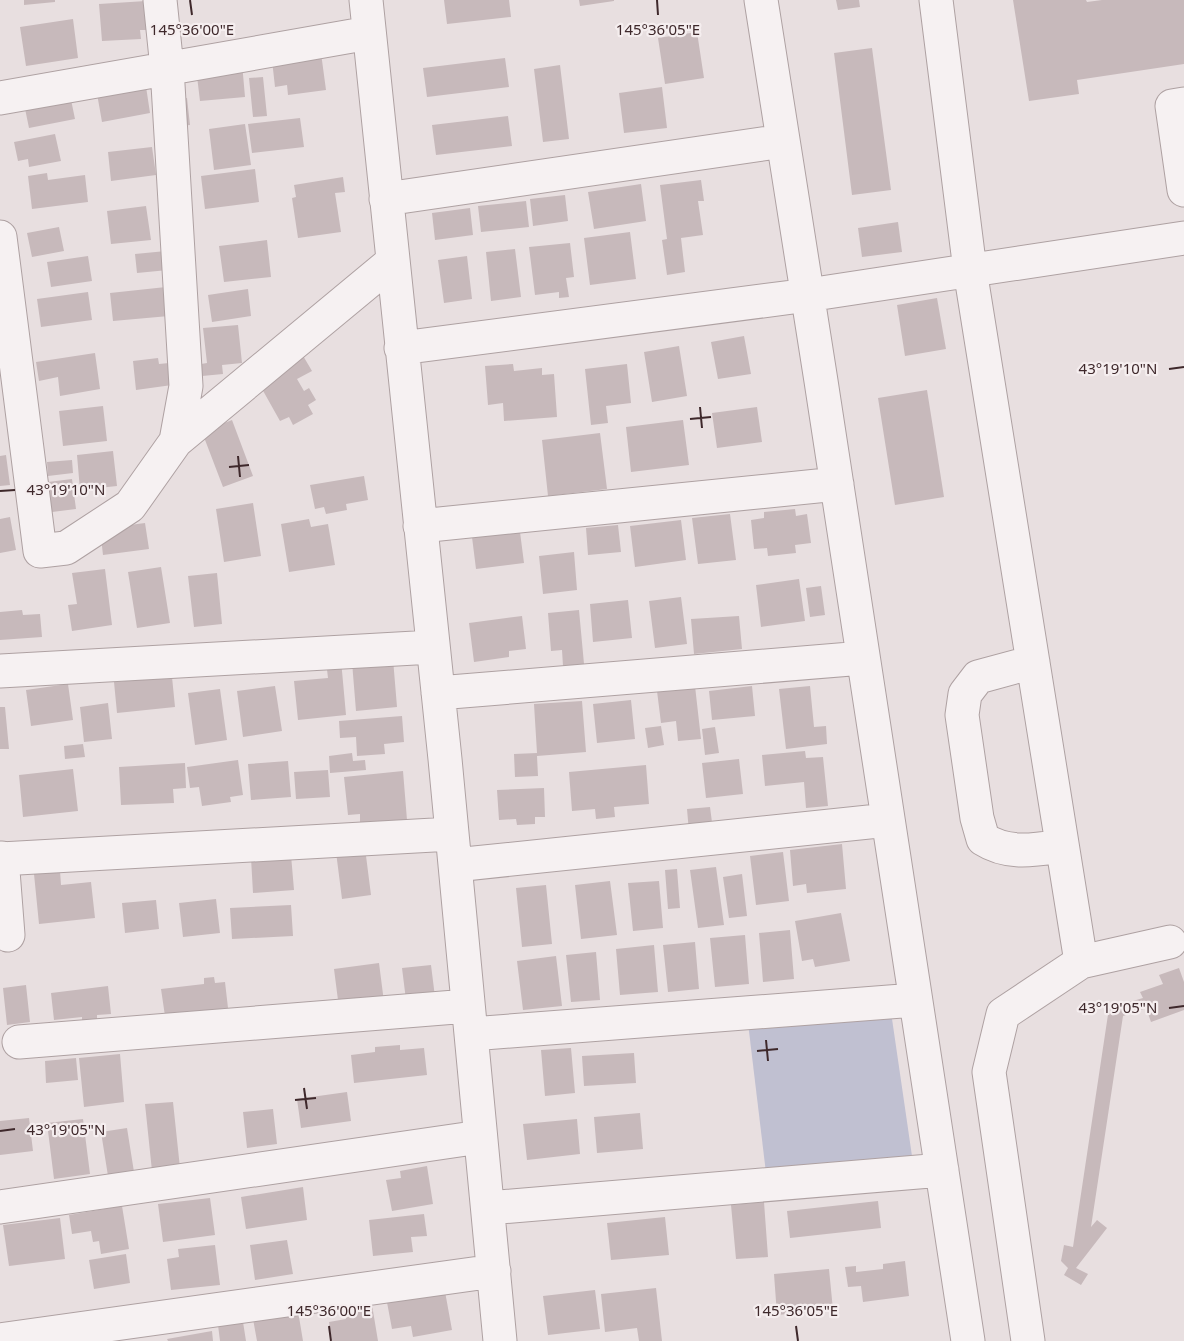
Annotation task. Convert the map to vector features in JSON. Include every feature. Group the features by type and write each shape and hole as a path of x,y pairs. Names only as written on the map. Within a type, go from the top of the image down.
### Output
{"street":[{"path":"160,0 167,68 186,386 177,441"},
{"path":"366,0 438,693 500,1341"},
{"path":"761,0 968,1341"},
{"path":"936,0 970,270 1081,962"},
{"path":"0,97 369,33"},
{"path":"1184,104 1172,106 1184,189"},
{"path":"386,199 783,141"},
{"path":"0,237 40,551 66,548 129,506 177,441 392,262"},
{"path":"401,348 808,295 1184,238"},
{"path":"420,526 837,484"},
{"path":"0,671 433,647"},
{"path":"438,693 863,658"},
{"path":"1033,662 978,677 965,694 962,715 977,818 983,839 996,847 1030,850 1062,846"},
{"path":"8,935 1,859 453,849 888,820"},
{"path":"1028,1341 989,1072 1003,1014 1081,962 1170,942"},
{"path":"20,1042 915,1000"},
{"path":"0,1207 480,1137"},
{"path":"488,1208 942,1170"},
{"path":"0,1340 494,1271"}],"shaded area":[{"path":"891,1012 912,1156 766,1173 748,1023"}],"building":[{"path":"24,0 55,0 55,2 24,5"},
{"path":"444,0 509,0 511,17 447,24"},
{"path":"579,0 614,0 614,1 580,6"},
{"path":"836,0 859,0 860,7 838,10"},
{"path":"1013,0 1086,0 1087,2 1184,0 1184,64 1077,80 1079,94 1029,101"},
{"path":"146,1 149,30 140,30 141,39 102,41 99,4"},
{"path":"73,19 78,58 26,66 20,27"},
{"path":"697,32 704,78 665,84 658,38"},
{"path":"872,48 891,190 852,195 834,53"},
{"path":"321,53 326,90 288,95 287,85 275,87 272,60"},
{"path":"505,58 509,87 427,97 423,68"},
{"path":"242,63 245,97 200,101 196,68"},
{"path":"560,65 569,139 543,142 534,69"},
{"path":"263,77 267,116 253,117 249,78"},
{"path":"145,80 150,113 102,122 96,88"},
{"path":"662,87 667,128 624,133 619,93"},
{"path":"69,90 75,119 29,128 23,99"},
{"path":"187,98 190,125 179,126 176,100"},
{"path":"508,116 512,146 436,155 432,125"},
{"path":"300,118 304,147 252,153 248,124"},
{"path":"245,124 251,165 214,170 209,129"},
{"path":"55,134 61,161 29,167 28,159 18,161 14,142"},
{"path":"152,147 156,175 111,181 108,152"},
{"path":"255,169 259,202 205,209 201,176"},
{"path":"47,173 48,180 85,175 88,202 32,209 28,176"},
{"path":"343,177 345,192 335,193 341,232 298,238 292,198 296,197 294,185"},
{"path":"701,180 704,201 698,201 703,235 681,238 685,272 667,275 662,240 667,239 660,185"},
{"path":"641,184 646,221 594,229 588,192"},
{"path":"565,195 568,221 533,226 530,199"},
{"path":"526,201 529,227 481,232 478,206"},
{"path":"146,206 151,240 111,244 107,211"},
{"path":"470,208 473,235 435,240 432,213"},
{"path":"898,222 902,252 862,257 858,228"},
{"path":"59,227 64,251 32,257 27,233"},
{"path":"630,232 636,279 590,285 584,238"},
{"path":"267,240 271,277 224,282 219,246"},
{"path":"570,243 574,277 566,278 569,297 559,298 559,292 535,295 529,247"},
{"path":"515,249 521,297 491,301 486,252"},
{"path":"166,251 168,270 137,273 135,254"},
{"path":"88,256 92,281 51,287 47,262"},
{"path":"467,256 472,299 444,303 438,260"},
{"path":"166,287 169,316 113,321 110,293"},
{"path":"248,289 251,316 212,322 208,295"},
{"path":"88,292 92,320 41,327 37,299"},
{"path":"937,298 946,349 905,356 897,305"},
{"path":"238,325 242,363 222,365 223,374 202,376 201,364 207,363 203,328"},
{"path":"744,336 751,374 718,379 711,342"},
{"path":"679,346 687,396 652,402 644,352"},
{"path":"95,353 100,389 60,396 58,377 39,381 36,362"},
{"path":"302,354 312,371 297,379 304,391 309,388 316,400 308,405 313,414 293,425 289,417 280,421 257,380"},
{"path":"158,358 159,364 169,363 172,385 136,390 133,361"},
{"path":"513,364 514,371 542,368 542,375 554,374 557,417 504,421 503,403 488,405 485,366"},
{"path":"627,364 631,403 606,406 608,423 591,425 585,369"},
{"path":"927,390 944,497 895,505 878,398"},
{"path":"103,406 107,441 63,446 59,411"},
{"path":"757,407 762,442 717,448 712,413"},
{"path":"232,420 253,476 223,487 202,432"},
{"path":"683,420 689,465 631,472 626,427"},
{"path":"600,433 607,489 548,496 542,440"},
{"path":"113,451 117,486 80,490 77,455"},
{"path":"6,455 10,485 0,486 0,456"},
{"path":"72,460 73,473 48,476 47,462"},
{"path":"364,476 368,500 346,504 347,510 326,514 324,507 315,509 310,485"},
{"path":"72,479 76,509 44,513 40,483"},
{"path":"253,503 261,556 224,562 216,509"},
{"path":"795,509 796,516 807,514 811,543 795,545 796,553 768,556 767,548 754,549 751,520 764,518 764,512"},
{"path":"730,514 736,560 698,564 692,518"},
{"path":"10,517 16,550 0,553 0,519"},
{"path":"309,519 311,527 328,524 335,565 289,572 281,524"},
{"path":"681,520 686,560 635,567 630,526"},
{"path":"145,523 149,549 103,555 100,529"},
{"path":"618,525 621,552 588,555 586,528"},
{"path":"520,532 524,563 476,569 472,537"},
{"path":"574,552 577,590 543,594 539,556"},
{"path":"161,567 170,623 137,628 128,572"},
{"path":"105,569 112,625 72,631 68,605 77,604 72,573"},
{"path":"217,573 222,624 194,627 188,576"},
{"path":"799,579 805,621 761,627 756,585"},
{"path":"821,586 825,615 810,617 806,588"},
{"path":"681,597 687,644 655,648 649,601"},
{"path":"628,600 632,638 593,642 590,604"},
{"path":"22,610 23,615 40,614 42,637 0,640 0,612"},
{"path":"579,610 584,664 563,666 562,650 551,651 548,613"},
{"path":"522,616 526,649 509,651 509,657 474,662 469,623"},
{"path":"739,616 742,649 694,654 691,619"},
{"path":"393,659 397,707 356,711 352,662"},
{"path":"341,660 346,715 298,720 294,681 328,678 326,661"},
{"path":"172,677 175,707 117,713 114,682"},
{"path":"68,684 73,720 31,726 26,690"},
{"path":"275,686 282,731 243,737 237,691"},
{"path":"695,686 701,739 678,741 676,721 661,723 657,691"},
{"path":"752,686 755,716 712,720 709,691"},
{"path":"810,686 814,727 826,726 827,744 786,749 779,689"},
{"path":"220,689 227,740 195,745 188,693"},
{"path":"631,700 635,739 597,743 593,704"},
{"path":"582,701 586,752 537,756 538,776 515,777 514,754 537,753 534,704"},
{"path":"108,703 112,739 84,742 80,707"},
{"path":"0,707 5,707 9,749 0,749"},
{"path":"402,716 404,742 384,744 385,754 357,756 356,737 340,738 339,721"},
{"path":"661,726 664,745 648,748 645,728"},
{"path":"715,727 719,753 705,755 702,729"},
{"path":"83,744 85,757 65,759 64,746"},
{"path":"805,751 806,758 823,757 828,806 806,808 804,782 765,786 762,755"},
{"path":"352,753 353,761 365,760 366,770 330,773 329,756"},
{"path":"739,759 743,794 706,798 702,763"},
{"path":"238,760 243,795 230,797 231,802 202,806 199,787 190,788 187,767"},
{"path":"288,761 291,797 251,800 248,764"},
{"path":"185,763 186,788 173,789 174,803 121,805 119,767"},
{"path":"646,765 649,804 614,807 615,817 596,819 595,809 572,811 569,772"},
{"path":"73,769 78,811 23,817 19,775"},
{"path":"328,770 330,797 296,799 294,772"},
{"path":"403,771 407,820 360,824 360,814 348,815 344,777"},
{"path":"544,788 545,817 535,817 535,824 517,825 516,819 499,820 497,790"},
{"path":"710,807 713,830 689,832 687,809"},
{"path":"842,844 846,889 807,893 806,884 793,886 790,850"},
{"path":"365,848 371,895 342,899 336,852"},
{"path":"783,852 789,901 756,905 750,856"},
{"path":"291,855 294,890 253,893 251,858"},
{"path":"716,867 724,925 698,928 690,870"},
{"path":"677,869 680,908 668,909 665,870"},
{"path":"60,871 61,885 91,882 95,918 39,924 34,874"},
{"path":"742,874 747,916 729,918 723,877"},
{"path":"610,881 617,935 581,939 575,885"},
{"path":"659,881 663,928 633,931 628,883"},
{"path":"546,885 552,944 522,947 516,888"},
{"path":"216,899 220,933 183,937 179,903"},
{"path":"156,900 159,929 125,933 122,903"},
{"path":"291,905 293,936 232,939 230,908"},
{"path":"841,913 850,961 815,967 813,959 802,961 795,921"},
{"path":"790,930 794,979 763,982 759,933"},
{"path":"745,935 749,984 715,987 710,938"},
{"path":"695,942 699,989 668,992 663,945"},
{"path":"654,945 658,992 620,995 616,949"},
{"path":"596,952 600,1000 571,1002 566,955"},
{"path":"556,956 562,1006 523,1010 517,961"},
{"path":"379,963 384,1002 339,1008 334,969"},
{"path":"431,965 435,997 406,1000 402,968"},
{"path":"1179,968 1184,982 1184,1010 1151,1022 1146,1008 1123,1016 1091,1227 1097,1220 1107,1228 1076,1268 1088,1274 1081,1285 1064,1275 1068,1268 1061,1261 1064,1245 1073,1247 1109,1008 1143,998 1140,992 1163,984 1159,975"},
{"path":"214,977 215,983 225,982 228,1008 165,1016 161,989 204,984 204,978"},
{"path":"26,985 30,1022 7,1025 3,988"},
{"path":"108,986 111,1014 97,1015 97,1020 82,1022 82,1017 54,1020 51,993"},
{"path":"400,1045 400,1050 424,1048 427,1075 354,1083 351,1055 375,1052 375,1047"},
{"path":"571,1048 575,1093 545,1096 541,1050"},
{"path":"634,1053 636,1083 584,1086 582,1056"},
{"path":"120,1054 124,1102 84,1107 79,1058"},
{"path":"76,1058 78,1080 46,1083 45,1061"},
{"path":"347,1092 351,1121 301,1128 297,1099"},
{"path":"173,1102 180,1168 152,1171 145,1104"},
{"path":"273,1109 277,1144 247,1148 243,1112"},
{"path":"640,1113 643,1149 597,1153 594,1117"},
{"path":"29,1118 33,1151 0,1155 0,1121"},
{"path":"83,1119 90,1174 54,1179 47,1123"},
{"path":"577,1119 580,1154 527,1160 523,1124"},
{"path":"127,1128 134,1172 108,1176 101,1132"},
{"path":"427,1166 433,1204 392,1211 386,1180 401,1178 400,1171"},
{"path":"303,1187 307,1220 246,1229 241,1197"},
{"path":"210,1198 215,1235 163,1242 158,1204"},
{"path":"878,1201 881,1228 790,1238 787,1211"},
{"path":"764,1202 768,1257 736,1259 731,1205"},
{"path":"122,1206 129,1249 101,1254 99,1241 93,1242 91,1231 72,1234 69,1215"},
{"path":"424,1214 427,1236 411,1237 413,1252 373,1256 369,1220"},
{"path":"665,1217 669,1255 611,1260 607,1223"},
{"path":"60,1218 65,1259 9,1266 3,1225"},
{"path":"287,1240 293,1274 255,1280 250,1245"},
{"path":"215,1245 220,1285 171,1290 167,1259 179,1257 178,1249"},
{"path":"126,1254 130,1283 94,1289 89,1260"},
{"path":"905,1261 909,1296 863,1302 861,1286 848,1287 845,1267 856,1266 856,1272 883,1269 883,1264"},
{"path":"829,1269 833,1310 777,1315 774,1274"},
{"path":"444,1286 452,1330 413,1337 411,1326 392,1329 386,1297"},
{"path":"656,1288 662,1341 639,1341 637,1328 605,1332 601,1294"},
{"path":"595,1290 600,1329 548,1335 543,1296"},
{"path":"372,1305 378,1341 332,1341 329,1322 346,1319 344,1310"},
{"path":"298,1311 303,1341 257,1341 253,1319"},
{"path":"243,1322 246,1341 220,1341 218,1325"},
{"path":"212,1331 213,1341 168,1341 167,1339"}]}
